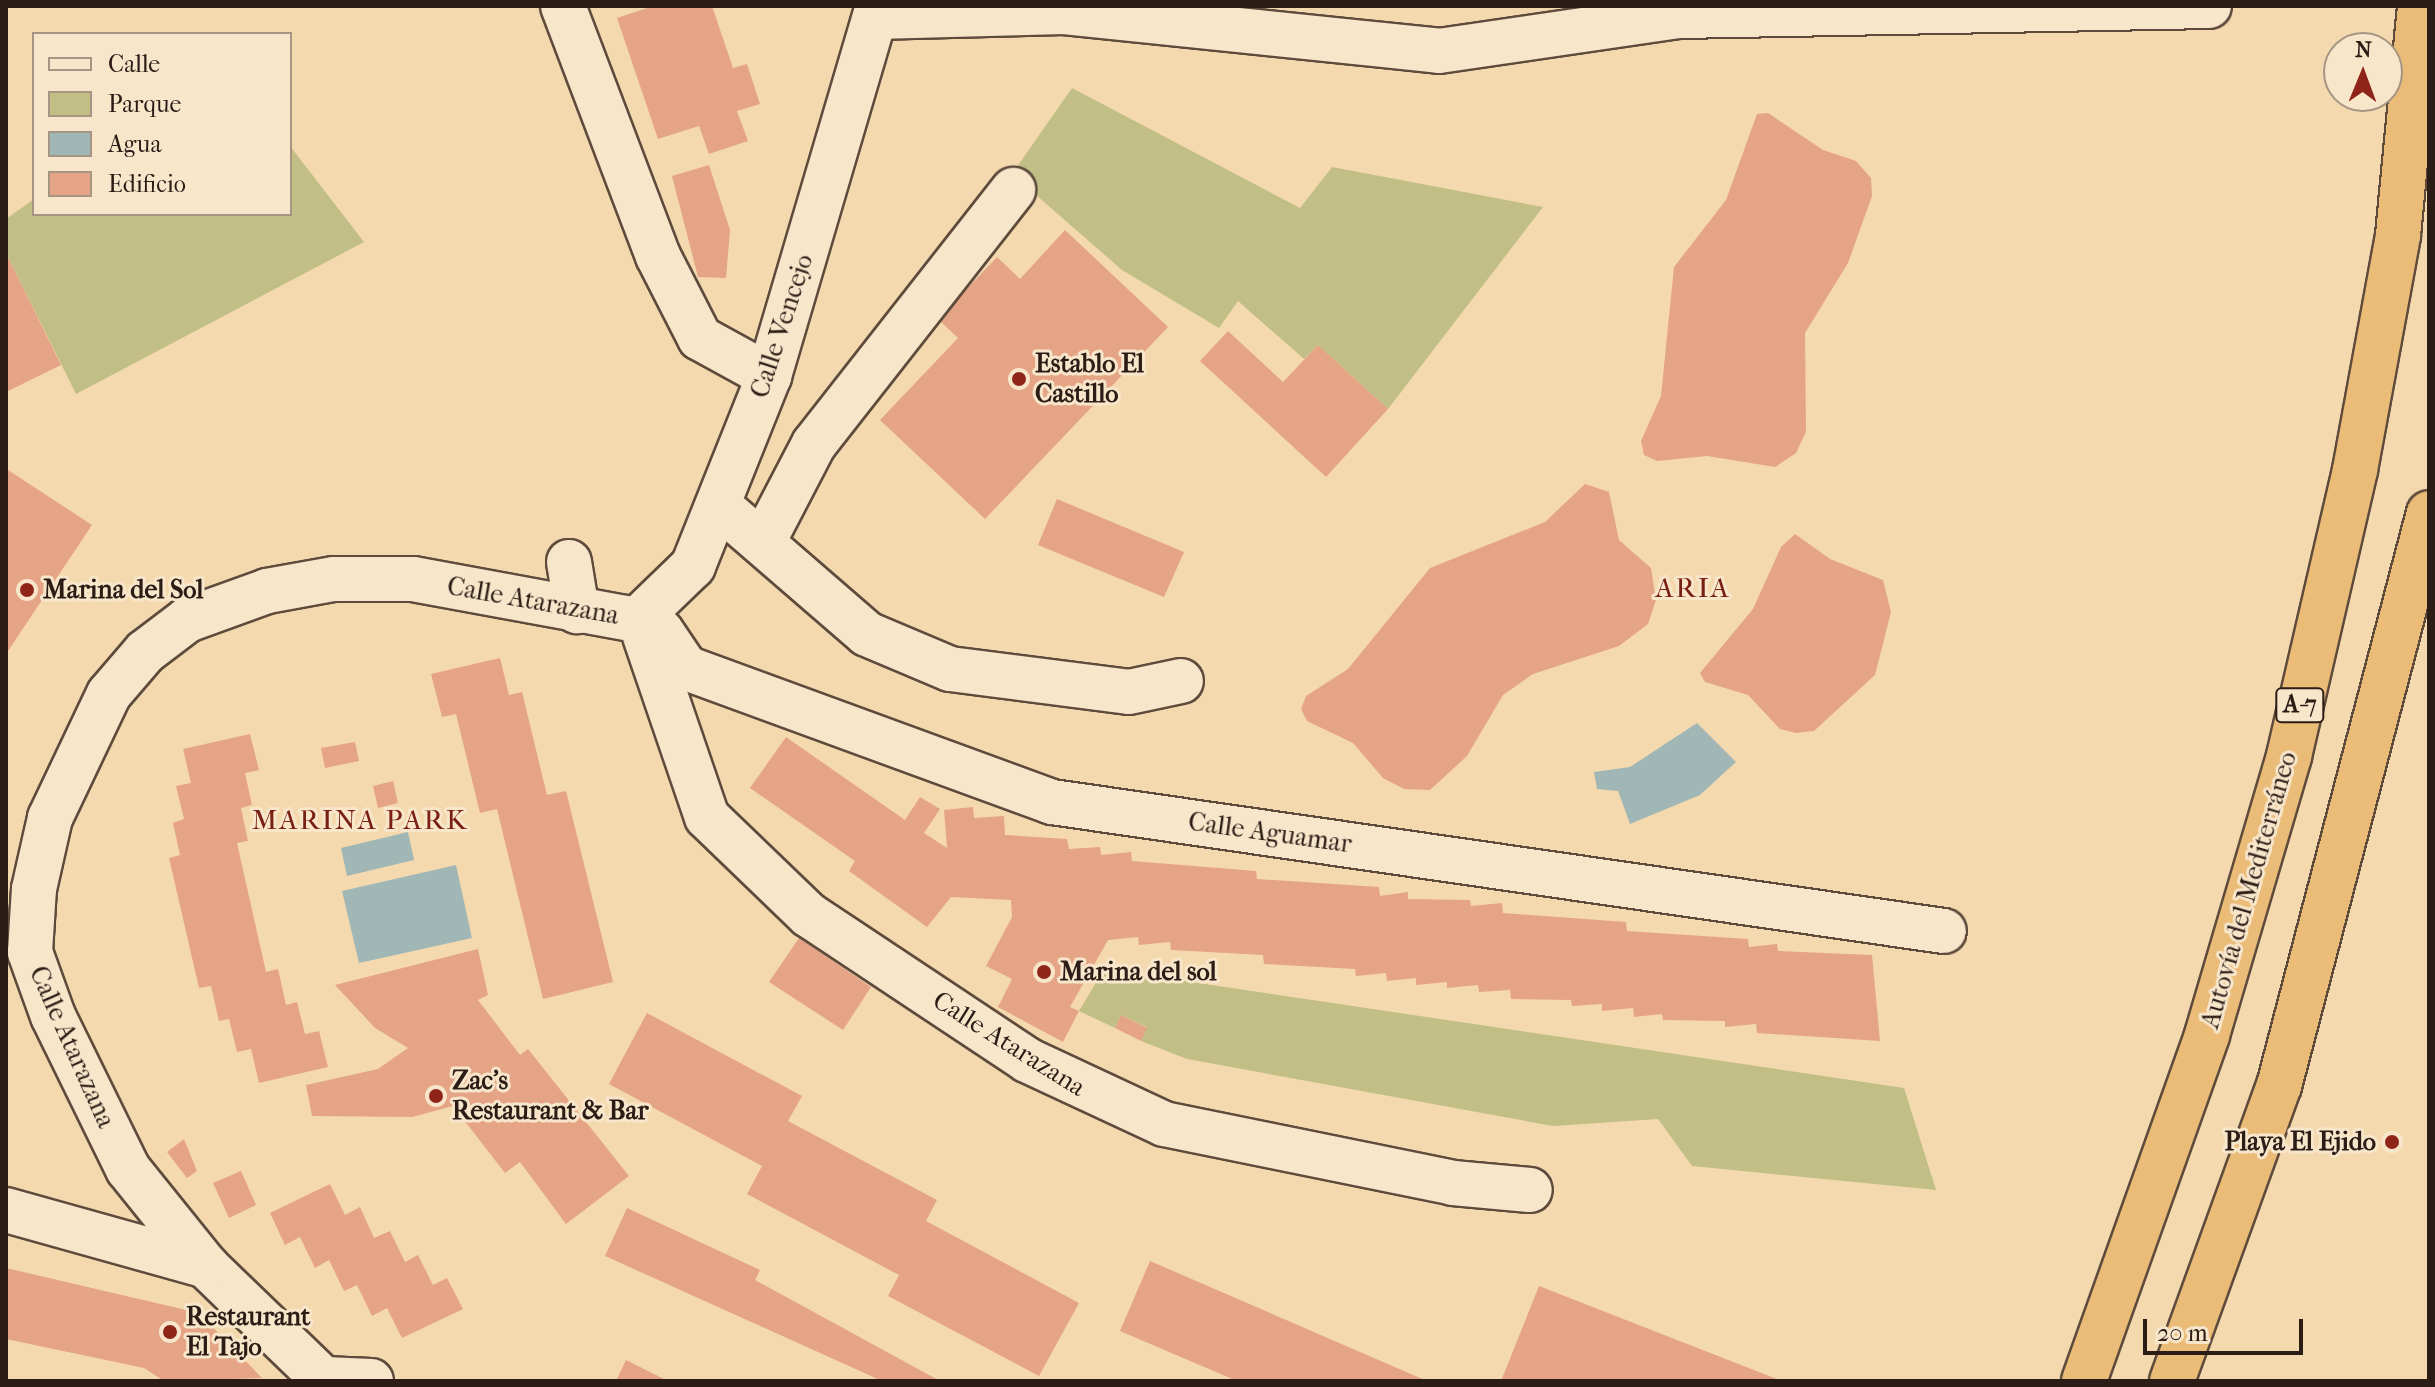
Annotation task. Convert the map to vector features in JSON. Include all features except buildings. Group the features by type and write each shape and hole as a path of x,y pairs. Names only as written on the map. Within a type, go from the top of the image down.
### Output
{"highway":[{"name":"Autovía del Mediterráneo","path":"2084,1381 2207,1035 2289,756 2355,470 2398,235 2420,6"},
{"path":"2172,1381 2279,1086 2429,513"}],"street":[{"path":"563,6 658,256 700,338 769,376"},
{"path":"877,11 1064,12 1439,51 1680,16 2209,6"},
{"name":"Calle Vencejo","path":"637,620 693,566 769,376 877,11"},
{"path":"764,540 814,444 1013,190"},
{"path":"718,505 764,540 867,634 950,669 1129,692 1181,681"},
{"path":"569,562 577,611"},
{"name":"Calle Atarazana","path":"325,1380 206,1266 128,1169 53,1016 30,952 34,889 50,818 109,694 145,652 187,620 267,591 334,579 413,579 637,620 707,817 809,915 1027,1060 1164,1124 1453,1183 1530,1190"},
{"name":"Calle Aguamar","path":"637,620 661,631 686,668 1052,802 1944,931"},
{"path":"6,1210 206,1266"},
{"path":"325,1380 371,1381"}],"green space":[{"path":"1072,88 1300,208 1332,167 1543,207 1388,409 1318,345 1304,359 1238,301 1219,328 1122,270 1012,174"},
{"path":"292,149 364,242 76,394 6,253 6,219 32,200 32,216 292,216"},
{"path":"1104,969 1904,1088 1936,1190 1692,1166 1658,1119 1553,1126 1187,1059 1141,1041 1146,1027 1121,1015 1115,1028 1079,1011"}],"water":[{"path":"1697,723 1736,762 1700,795 1630,824 1618,791 1597,789 1594,772 1630,767"},
{"path":"408,832 414,860 347,876 341,848"},
{"path":"456,865 472,938 359,963 342,891"}],"place":[{"name":"Establo El Castillo","path":"1019,379"},
{"name":"Marina del Sol","path":"27,590"},
{"name":"Marina del sol","path":"1044,972"},
{"name":"Zac's Restaurant & Bar","path":"436,1096"},
{"name":"Playa El Ejido","path":"2392,1142"},
{"name":"Restaurant El Tajo","path":"170,1332"}],"district":[{"name":"ARIA","path":"1693,588"},
{"name":"MARINA PARK","path":"360,820"}]}
